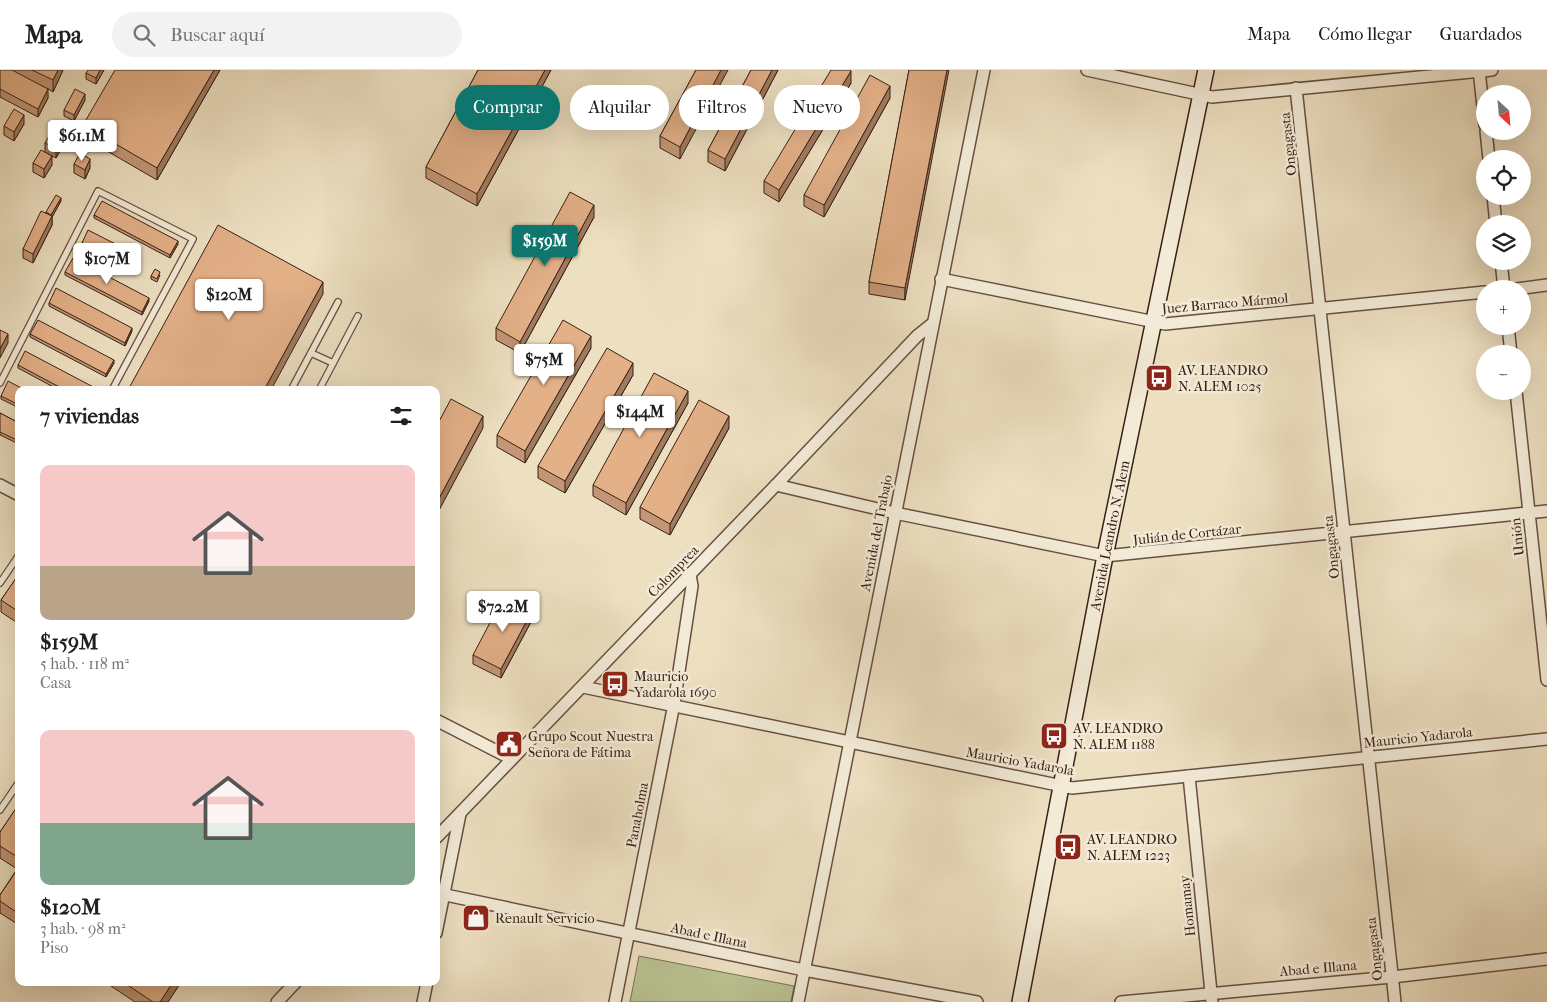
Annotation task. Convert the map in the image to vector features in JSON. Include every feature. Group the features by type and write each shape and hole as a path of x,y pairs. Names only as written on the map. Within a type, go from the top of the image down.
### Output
{"main road":[{"name":"Avenida Leandro N. Alem","path":"1020,1002 1105,556 1155,324 1161,282 1206,70"}],"street":[{"name":"Avenida del Trabajo","path":"798,1002 984,70"},
{"path":"1087,70 1212,96 1492,70"},
{"path":"1479,71 1481,85"},
{"name":"Ongagasta","path":"1296,88 1395,1002"},
{"name":"Juez Barraco Mármol","path":"941,279 1155,324 1321,310 1476,293"},
{"path":"1531,287 1547,285"},
{"name":"Colomprea","path":"440,834 583,687 917,336 932,324"},
{"name":"Unión","path":"1517,400 1547,680"},
{"path":"0,484 15,493"},
{"name":"Julián de Cortázar","path":"776,485 895,514 1105,556 1547,511"},
{"name":"Panaholma","path":"615,1002 674,704 692,586 690,575"},
{"name":"Mauricio Yadarola","path":"583,687 674,704 1060,787 1188,776 1547,739"},
{"path":"440,722 512,759"},
{"name":"Homamay","path":"1188,776 1212,998"},
{"path":"440,894 460,814"},
{"name":"Abad e Illana","path":"440,894 804,970 977,1002"},
{"name":"Abad e Illana","path":"1120,1002 1212,998 1547,959"},
{"path":"278,1002 292,986"},
{"path":"423,1002 425,986"}],"lane":[{"path":"0,383 98,191 193,239 114,386"},
{"path":"292,386 338,302"},
{"path":"320,386 358,316"},
{"path":"311,353 333,363"},
{"path":"0,583 15,561"},
{"path":"0,810 15,788"}],"green space":[{"path":"639,956 794,986 791,1002 630,1002"}],"building":[{"path":"0,70 12,70 48,89 38,109 0,89"},
{"path":"32,70 58,70 53,80"},
{"path":"88,70 100,70 96,78 86,73"},
{"path":"115,70 214,70 157,168 83,125"},
{"path":"478,70 545,70 537,85 470,85"},
{"path":"696,70 721,70 713,85 688,85"},
{"path":"751,70 772,70 764,85 743,85"},
{"path":"831,70 851,71 843,85 822,85"},
{"path":"909,70 947,70 905,288 869,282"},
{"path":"870,75 890,86 824,205 804,195 840,130 860,130 860,93"},
{"path":"75,89 85,94 74,115 64,110"},
{"path":"679,101 679,130 689,130 680,147 660,136 663,130 669,130 669,120"},
{"path":"14,109 24,115 14,132 4,126"},
{"path":"455,113 455,130 512,130 477,194 426,167"},
{"path":"52,130 63,137 56,149 45,143"},
{"path":"719,130 740,130 725,159 708,150"},
{"path":"795,130 815,130 779,190 764,181"},
{"path":"41,150 52,156 44,169 33,163"},
{"path":"80,153 90,159 85,170 74,164"},
{"path":"570,192 594,205 520,342 496,328"},
{"path":"56,195 61,198 51,215 46,212"},
{"path":"102,201 178,241 170,255 94,215"},
{"path":"41,211 52,216 33,254 23,249"},
{"path":"218,225 323,282 266,386 130,386"},
{"path":"88,230 137,255 131,268 82,243"},
{"path":"73,258 149,298 142,312 65,272"},
{"path":"155,269 160,272 157,279 151,276"},
{"path":"56,288 132,328 125,343 49,303"},
{"path":"38,320 114,360 106,374 30,334"},
{"path":"563,320 591,336 525,451 497,435"},
{"path":"0,330 8,334 0,349"},
{"path":"607,348 633,363 565,481 538,466"},
{"path":"25,351 91,386 57,386 18,365"},
{"path":"654,373 688,391 626,503 593,485"},
{"path":"8,381 17,386 15,386 15,403 1,396"},
{"path":"451,399 483,416 440,497 440,420"},
{"path":"699,400 729,416 670,524 640,507"},
{"path":"0,413 15,421 15,439 0,432"},
{"path":"15,580 15,609 1,600"},
{"path":"504,596 532,611 501,669 473,655"},
{"path":"15,810 15,855 0,846 0,832"},
{"path":"15,873 15,911 0,901 0,895"},
{"path":"129,986 170,986 160,1002 153,1002"}],"place":[{"name":"AV. LEANDRO N. ALEM 1025","path":"1159,378"},
{"name":"Mauricio Yadarola 1690","path":"615,684"},
{"name":"AV. LEANDRO N. ALEM 1188","path":"1054,736"},
{"name":"Grupo Scout Nuestra Señora de Fátima","path":"509,744"},
{"name":"AV. LEANDRO N. ALEM 1223","path":"1068,847"},
{"name":"Renault Servicio","path":"476,918"}]}
